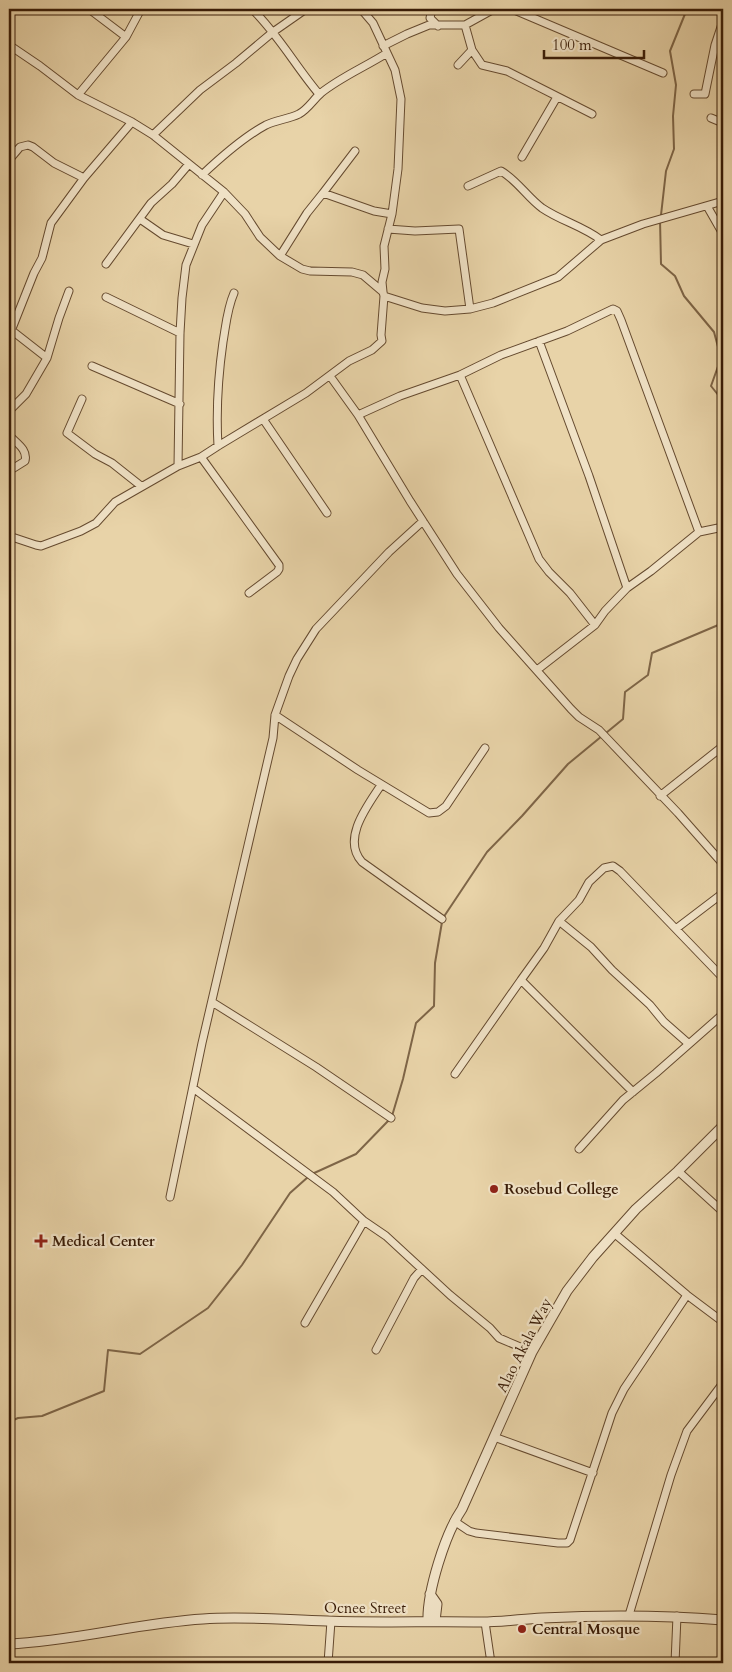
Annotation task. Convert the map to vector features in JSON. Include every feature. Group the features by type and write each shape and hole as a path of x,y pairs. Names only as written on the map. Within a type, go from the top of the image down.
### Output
{"street":[{"path":"89,9 126,37"},
{"path":"78,95 126,37 141,9"},
{"path":"252,9 273,32 305,78 319,94"},
{"path":"154,135 200,90 273,32 306,9"},
{"path":"9,536 36,545 47,544 96,523 115,502 178,466 201,457 306,393 349,361 380,345 382,341 384,294 382,282 385,269 384,246 392,214 398,169 401,105 395,70 373,23 361,9"},
{"path":"430,21 432,9"},
{"path":"430,21 438,26 465,26 494,9"},
{"path":"512,9 663,73"},
{"path":"383,46 430,21"},
{"path":"694,94 705,94 719,46 723,21"},
{"path":"465,26 472,50 482,65 507,71 592,114"},
{"path":"9,45 78,95 154,135 224,192 245,214 260,237 280,256 302,269 310,271 352,272 363,276 384,294 422,308 445,311 470,309 493,303 545,284 558,277 601,240 656,220 723,201"},
{"path":"458,65 472,50"},
{"path":"202,175 239,143 266,125 297,115 307,108 319,94 387,54"},
{"path":"522,157 557,97"},
{"path":"710,118 723,123"},
{"path":"47,358 10,330 34,272 42,258 51,223 84,178 132,122"},
{"path":"9,160 20,147 28,145 54,163 84,178"},
{"path":"280,256 307,213 355,151"},
{"path":"106,264 151,203 172,184 189,164"},
{"path":"468,186 501,171 542,207 568,222 587,230 601,240"},
{"path":"178,466 180,333 186,265 202,225 224,192"},
{"path":"323,193 374,211 392,214"},
{"path":"707,206 723,234"},
{"path":"140,219 163,235 193,244"},
{"path":"388,229 415,231 459,229 470,309"},
{"path":"9,410 26,394 47,358 69,291"},
{"path":"218,446 216,415 218,378 228,305 234,293"},
{"path":"106,297 180,333"},
{"path":"358,415 400,396 460,375 501,355 567,331 613,309 617,311 621,320 699,532"},
{"path":"539,342 589,476 627,588"},
{"path":"92,366 180,404"},
{"path":"460,375 540,559 595,625"},
{"path":"330,376 358,415 457,574 499,628 578,717 599,730 616,747 723,864"},
{"path":"82,399 67,433 95,454 112,463 141,486"},
{"path":"263,419 327,513"},
{"path":"9,435 25,451 26,456 24,462 9,471"},
{"path":"201,457 279,565 277,572 248,593"},
{"path":"170,1197 212,1002 273,738 275,715 297,659 316,629 364,577 423,521"},
{"path":"537,670 595,625 605,611 627,588 651,572 699,532 723,527"},
{"path":"275,715 424,812 434,814 446,806 485,748"},
{"path":"660,796 723,746"},
{"path":"381,785 357,827 354,842 356,854 362,862 442,919"},
{"path":"455,1074 544,948 559,921 579,900 589,882 604,868 612,866 620,871 677,928 723,978"},
{"path":"677,928 723,893"},
{"path":"559,921 591,947 612,970 650,1005 664,1022 689,1044"},
{"path":"521,980 633,1092"},
{"path":"212,1002 316,1067 391,1118"},
{"path":"579,1149 624,1100 723,1014"},
{"path":"193,1088 333,1192 364,1221 386,1236 499,1338 532,1352"},
{"name":"Alao Akala Way","path":"432,1621 433,1609 437,1604 430,1594 454,1521 462,1509 532,1352 567,1291 636,1209 723,1126"},
{"path":"678,1171 721,1207"},
{"path":"305,1323 364,1221"},
{"path":"614,1233 687,1295 723,1322"},
{"path":"376,1350 414,1278 422,1269"},
{"path":"454,1521 469,1531 476,1533 567,1543 573,1535 609,1420 617,1401 687,1295"},
{"path":"629,1615 671,1475 687,1431 723,1383"},
{"path":"494,1436 593,1473"},
{"path":"414,1622 433,1609 448,1621"},
{"name":"Ocnee Street","path":"9,1644 45,1642 181,1620 206,1618 258,1618 331,1622 486,1622 629,1615 678,1616 723,1620"},
{"path":"675,1663 678,1616"},
{"path":"328,1663 331,1622"},
{"path":"486,1622 491,1663"}],"waterway":[{"path":"661,215 666,171 674,149 673,116 676,85 670,51 687,9"},
{"path":"660,220 661,264 675,276 684,296 714,332 721,358 711,386 723,401"},
{"path":"606,733 623,719 625,692 648,675 652,653 723,623"},
{"path":"443,918 487,852 568,764 602,736"},
{"path":"392,1116 416,1023 434,1006 435,963 442,922"},
{"path":"312,1174 356,1154 389,1120"},
{"path":"9,1422 18,1418 42,1416 104,1391 108,1350 140,1354 208,1308 242,1265 290,1193 308,1177"}],"place":[{"name":"Rosebud College","path":"494,1189"},
{"name":"Medical Center","path":"41,1241"},
{"name":"Central Mosque","path":"522,1629"}]}
